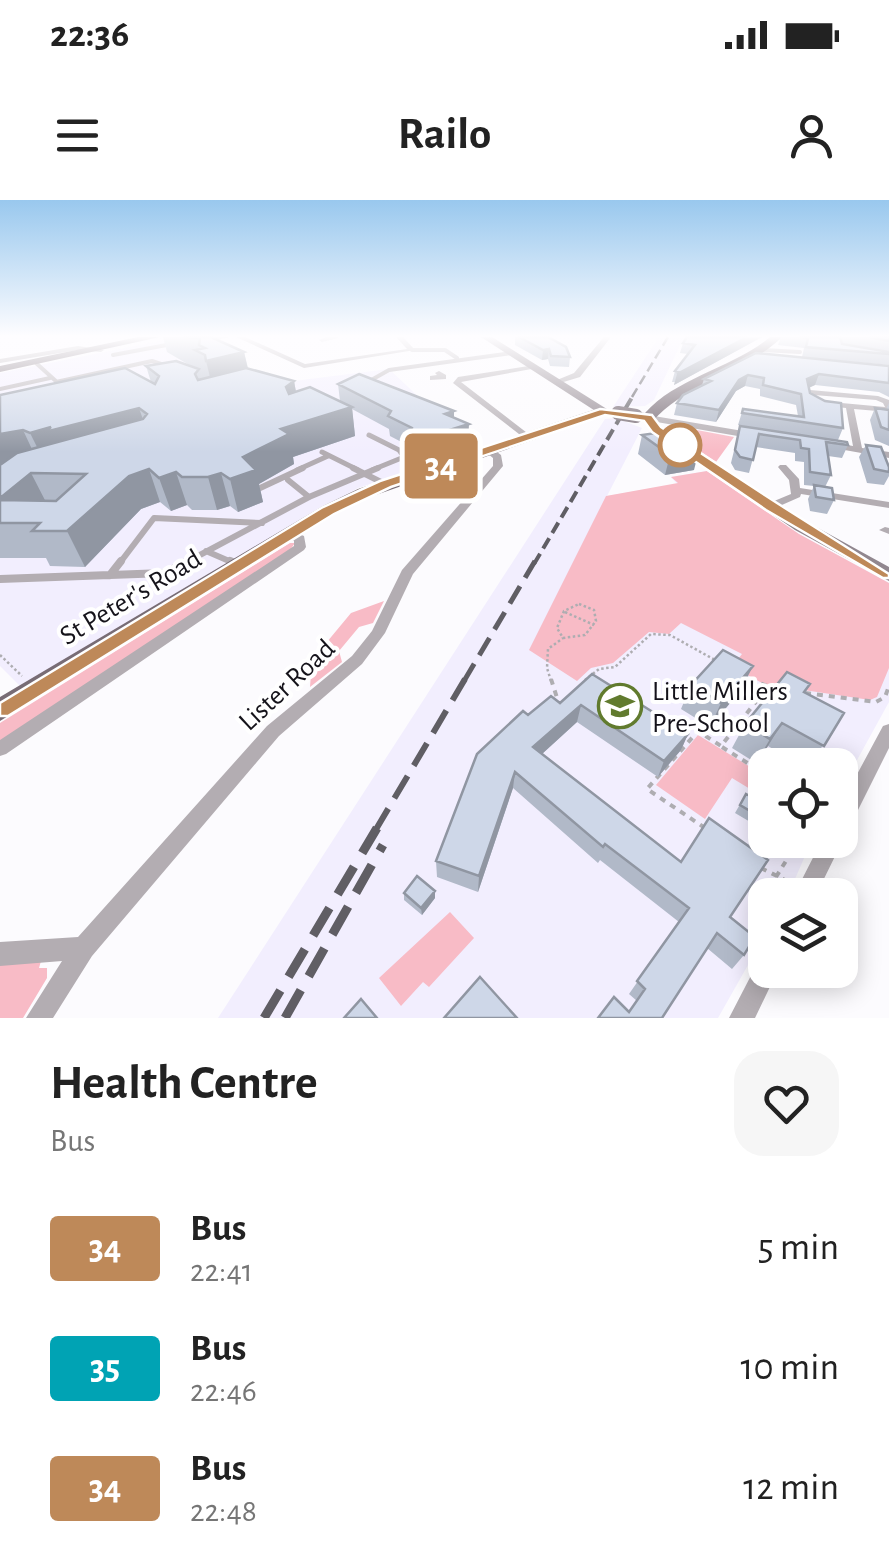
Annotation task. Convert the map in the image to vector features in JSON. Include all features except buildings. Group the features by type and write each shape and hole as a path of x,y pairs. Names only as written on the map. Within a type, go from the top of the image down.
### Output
{"main road":[{"path":"549,375 611,412"},
{"path":"716,375 664,401 642,417 771,506 889,574"},
{"name":"St Peter's Road","path":"0,710 329,510 386,484 611,412 642,417"}],"street":[{"path":"438,376 458,379 483,375"},
{"path":"560,382 575,375"},
{"path":"458,379 460,386 528,438"},
{"path":"810,392 880,399 889,409 812,400 810,392"},
{"path":"850,407 858,450"},
{"path":"642,417 769,438"},
{"path":"817,443 889,454"},
{"name":"Lister Road","path":"39,1018 84,948 273,731 357,660 378,633 408,573 498,466 498,456 490,451"},
{"path":"771,506 792,500 794,479 784,466"},
{"path":"795,490 889,506"},
{"name":"St Peter's Road","path":"0,749 300,547 300,540 291,534"},
{"path":"858,791 889,731"},
{"path":"0,954 84,948"},
{"path":"742,1018 757,988"}],"lane":[{"path":"49,375 55,382"},
{"path":"0,388 86,375"},
{"path":"117,375 124,380"},
{"path":"375,393 360,386 377,375"},
{"path":"10,386 17,392"},
{"path":"0,580 179,568 309,497 404,457 369,435"},
{"path":"258,489 325,454 386,484"},
{"path":"288,480 309,497"},
{"path":"110,575 154,518 262,523"},
{"path":"206,551 240,565"}],"path":[{"path":"564,611 586,605 596,614 594,624 578,638 563,638 548,649 548,668 559,706 570,696"},
{"path":"564,611 594,624"},
{"path":"563,638 557,628 564,611"},
{"path":"580,685 599,669 615,666 651,634 670,636 718,662"},
{"path":"0,656 40,686"},
{"path":"734,670 767,688 783,690"},
{"path":"800,692 876,702 885,697 889,686"},
{"path":"721,746 767,688"},
{"path":"712,833 647,789 698,731 748,763"},
{"path":"757,865 776,878 788,858"}],"shaded area":[{"path":"0,375 263,375 278,383 340,375 396,375 475,450 358,488 21,687 0,666"},
{"path":"634,375 666,375 654,400 645,406 613,407"},
{"path":"616,418 642,428 607,496 677,484 671,477 707,471 799,534 889,583 889,702 858,758 858,748 748,748 748,858 804,858 795,878 748,878 748,965 718,1018 218,1018 605,419"},
{"path":"670,425 734,437 716,462 665,428"},
{"path":"707,471 799,534 889,583 889,668 877,697 870,700 764,684 732,667 742,654 681,623 669,634 649,632 613,663 591,668 577,681 529,650 606,496 678,483 671,477"},
{"path":"295,543 290,550 0,742 0,723"},
{"path":"384,601 373,623 359,627 339,651 342,662 310,687 312,660 351,613"},
{"path":"698,735 748,766 748,788 732,778 705,819 656,785"},
{"path":"450,912 474,938 429,987 423,982 401,1006 379,978"},
{"path":"41,961 39,968 47,968 47,978 23,1018 0,1018 0,964"}],"railway":[{"path":"632,397 645,375"},
{"path":"534,564 634,394"},
{"path":"464,681 535,561"},
{"path":"375,831 465,679"},
{"path":"264,1018 377,828"},
{"path":"285,1018 383,845"}],"bus line":[{"name":"34","path":"0,710 329,510 386,484 604,412 648,418 656,430 771,506 834,546 889,574"}],"place":[{"name":"Little Millers Pre-School","path":"620,706"}]}
